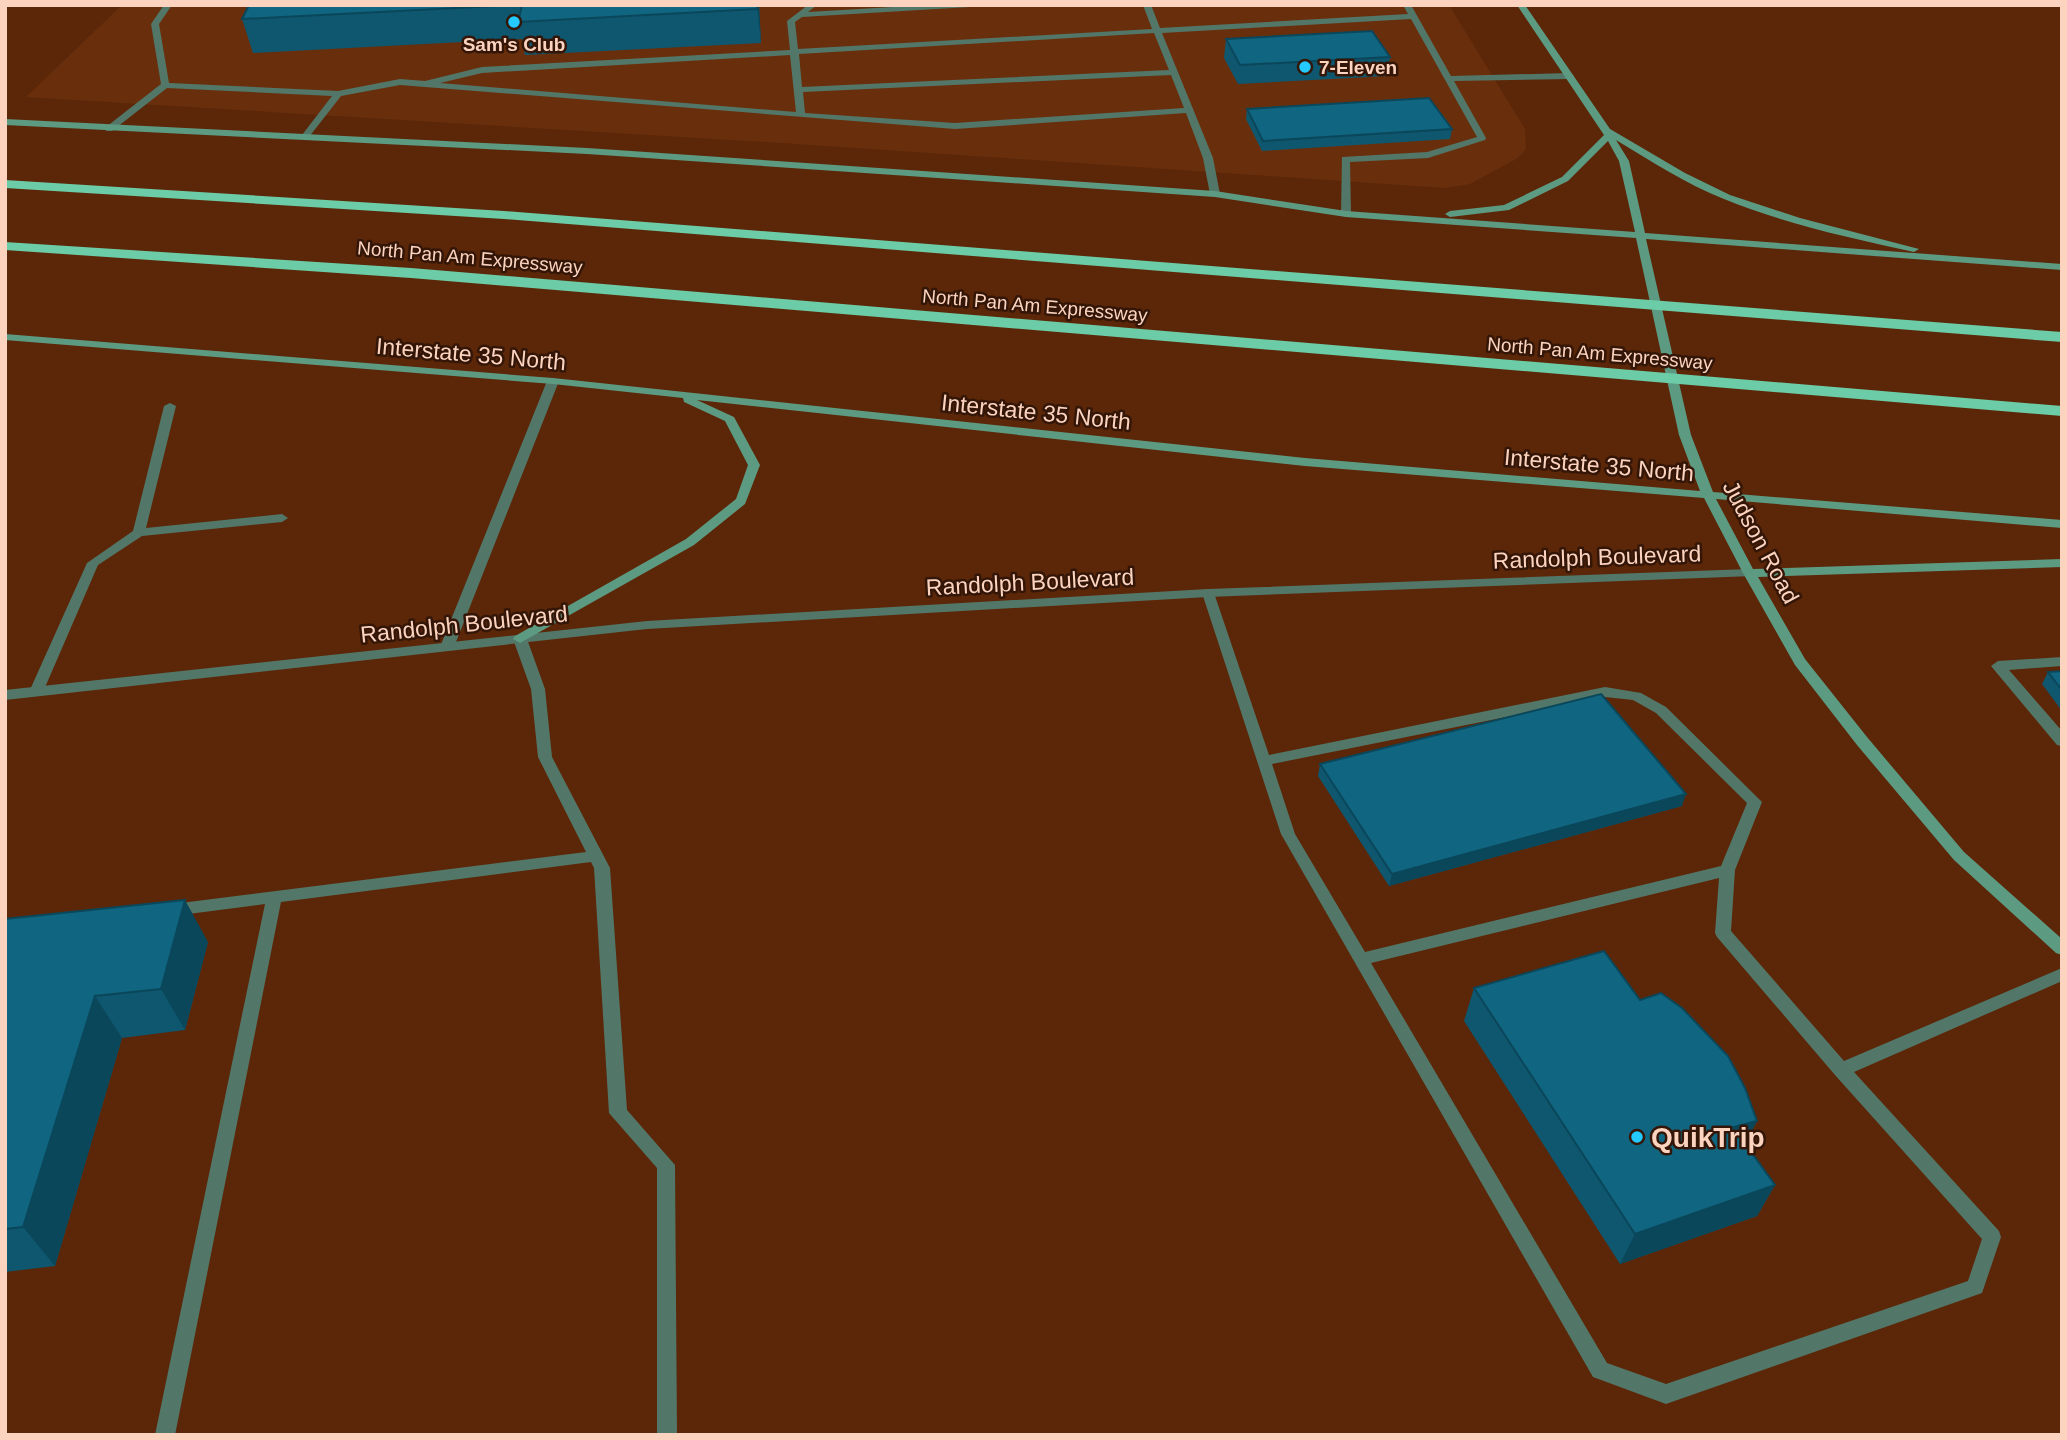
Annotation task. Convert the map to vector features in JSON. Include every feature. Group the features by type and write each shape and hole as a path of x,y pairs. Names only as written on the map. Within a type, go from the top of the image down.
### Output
{"highway":[{"name":"North Pan Am Expressway","path":"5,184 504,215 2062,337"},
{"name":"North Pan Am Expressway","path":"5,246 424,274 2059,411"}],"main road":[{"name":"Judson Road","path":"1521,5 1624,161 1685,435 1708,495 1800,662 1862,741 1959,856 2062,949"},
{"path":"5,122 587,151 1215,194 1346,214 2062,267"},
{"path":"1413,218 1506,208 1565,179 1607,132 1670,169 1726,196 1824,230 1970,261"},
{"name":"Interstate 35 North","path":"5,337 554,382 1306,461 2062,524"},
{"path":"520,639 690,542 741,500 754,465 730,419 673,394"},
{"name":"Randolph Boulevard","path":"1749,573 2062,563"}],"street":[{"path":"165,85 155,24 168,5"},
{"path":"801,115 791,21 813,5"},
{"path":"802,15 970,5"},
{"path":"1147,5 1208,158 1215,194"},
{"path":"1346,214 1345,159 1428,155 1482,138 1407,5"},
{"path":"425,85 482,69 1158,33 1413,16"},
{"path":"798,90 1173,72"},
{"path":"1448,79 1570,76"},
{"path":"109,129 165,85 338,94 400,82 955,126 1189,110"},
{"path":"306,135 338,94"},
{"path":"447,647 554,382"},
{"path":"139,533 170,406"},
{"path":"36,692 93,563 139,533 282,518"},
{"name":"Randolph Boulevard","path":"5,695 647,625 1208,593 1749,573"},
{"path":"1208,593 1288,834 1600,1370 1666,1394 1975,1287 1992,1237 1841,1070 1723,933 1727,870 1755,802 1661,710 1636,696 1605,692 1264,761"},
{"path":"520,639 538,689 545,757 602,868 618,1113 666,1165 667,1435"},
{"path":"2062,661 1997,666 2062,741"},
{"path":"153,913 596,856"},
{"path":"1361,959 1727,870"},
{"path":"165,1435 274,897"},
{"path":"1841,1070 2062,974"}],"shaded area":[{"path":"122,5 1449,5 1525,129 1526,149 1518,158 1470,184 1445,188 797,144 26,97"}],"building":[{"path":"249,5 516,5 242,19"},
{"path":"522,5 757,5 757,9 518,22"},
{"path":"1372,31 1390,57 1240,65 1226,39"},
{"name":"7-Eleven","path":"1429,98 1452,129 1263,141 1247,109"},
{"path":"2062,671 2062,690 2048,672"},
{"path":"1601,694 1686,794 1392,874 1320,764"},
{"path":"185,900 161,989 95,996 23,1227 5,1229 5,919"},
{"name":"QuikTrip","path":"1604,951 1640,1000 1661,993 1682,1008 1728,1056 1745,1088 1757,1121 1733,1127 1775,1185 1635,1234 1474,988"}],"place":[{"name":"Sam's Club","path":"514,22"},
{"name":"7-Eleven","path":"1305,67"},
{"name":"QuikTrip","path":"1637,1137"}]}
